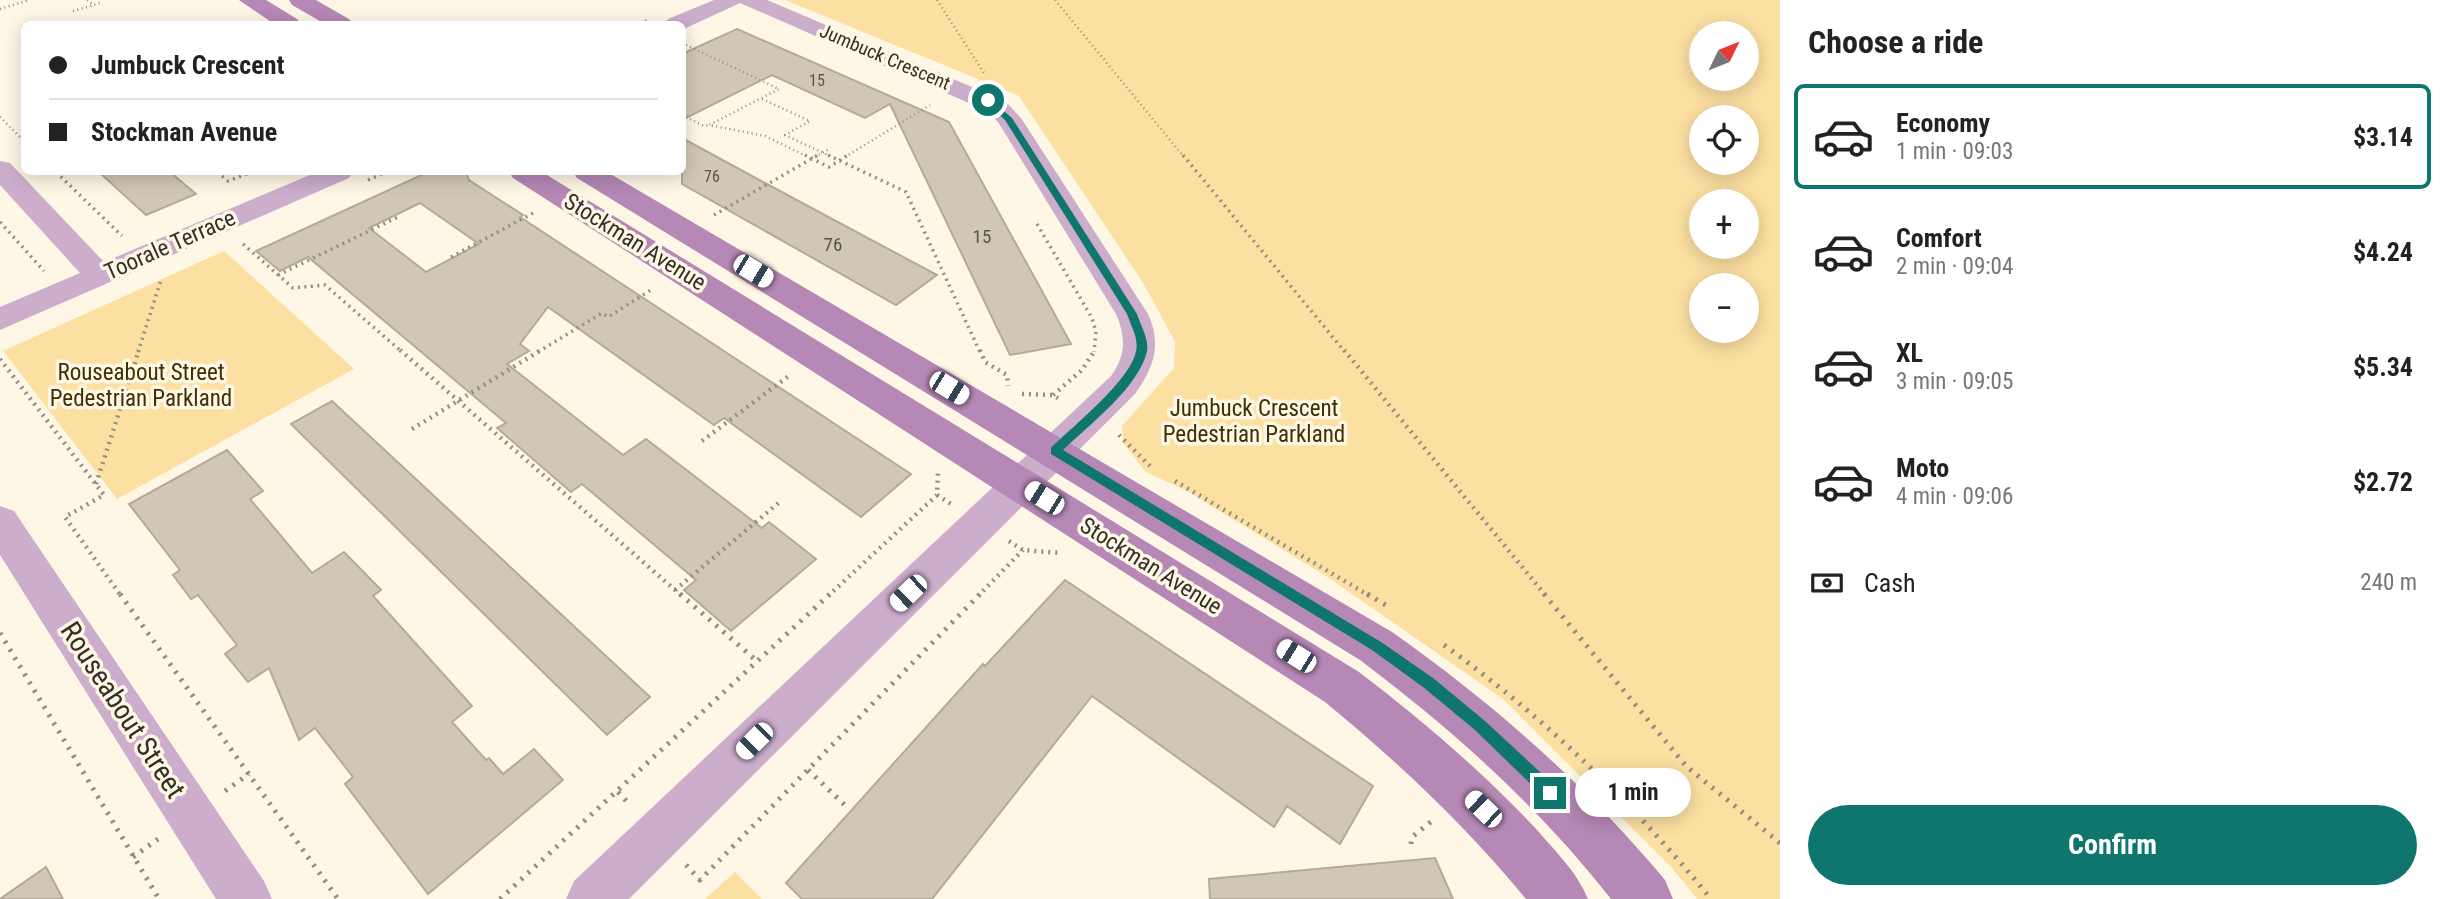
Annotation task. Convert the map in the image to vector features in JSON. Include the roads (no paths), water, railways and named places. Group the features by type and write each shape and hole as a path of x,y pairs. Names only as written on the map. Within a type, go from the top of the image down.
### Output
{"street":[{"path":"250,0 284,21"},
{"path":"300,0 336,21"},
{"path":"683,21 732,0"},
{"name":"Jumbuck Crescent","path":"749,0 967,91 996,106 1008,118 1138,326 1142,351 1132,374 1038,467"},
{"path":"0,169 92,267"},
{"name":"Toorale Terrace","path":"0,319 92,267 143,257 332,175"},
{"name":"Stockman Avenue","path":"592,175 1038,467 1389,723 1483,809 1561,899"},
{"name":"Stockman Avenue","path":"527,186 1038,467 1325,613 1428,683 1533,774 1586,829 1646,899"},
{"path":"592,899 1038,467"},
{"name":"Rouseabout Street","path":"0,522 246,899"}],"park label":[{"name":"Rouseabout Street Pedestrian Parkland","path":"141,385"},
{"name":"Jumbuck Crescent Pedestrian Parkland","path":"1254,421"}]}
